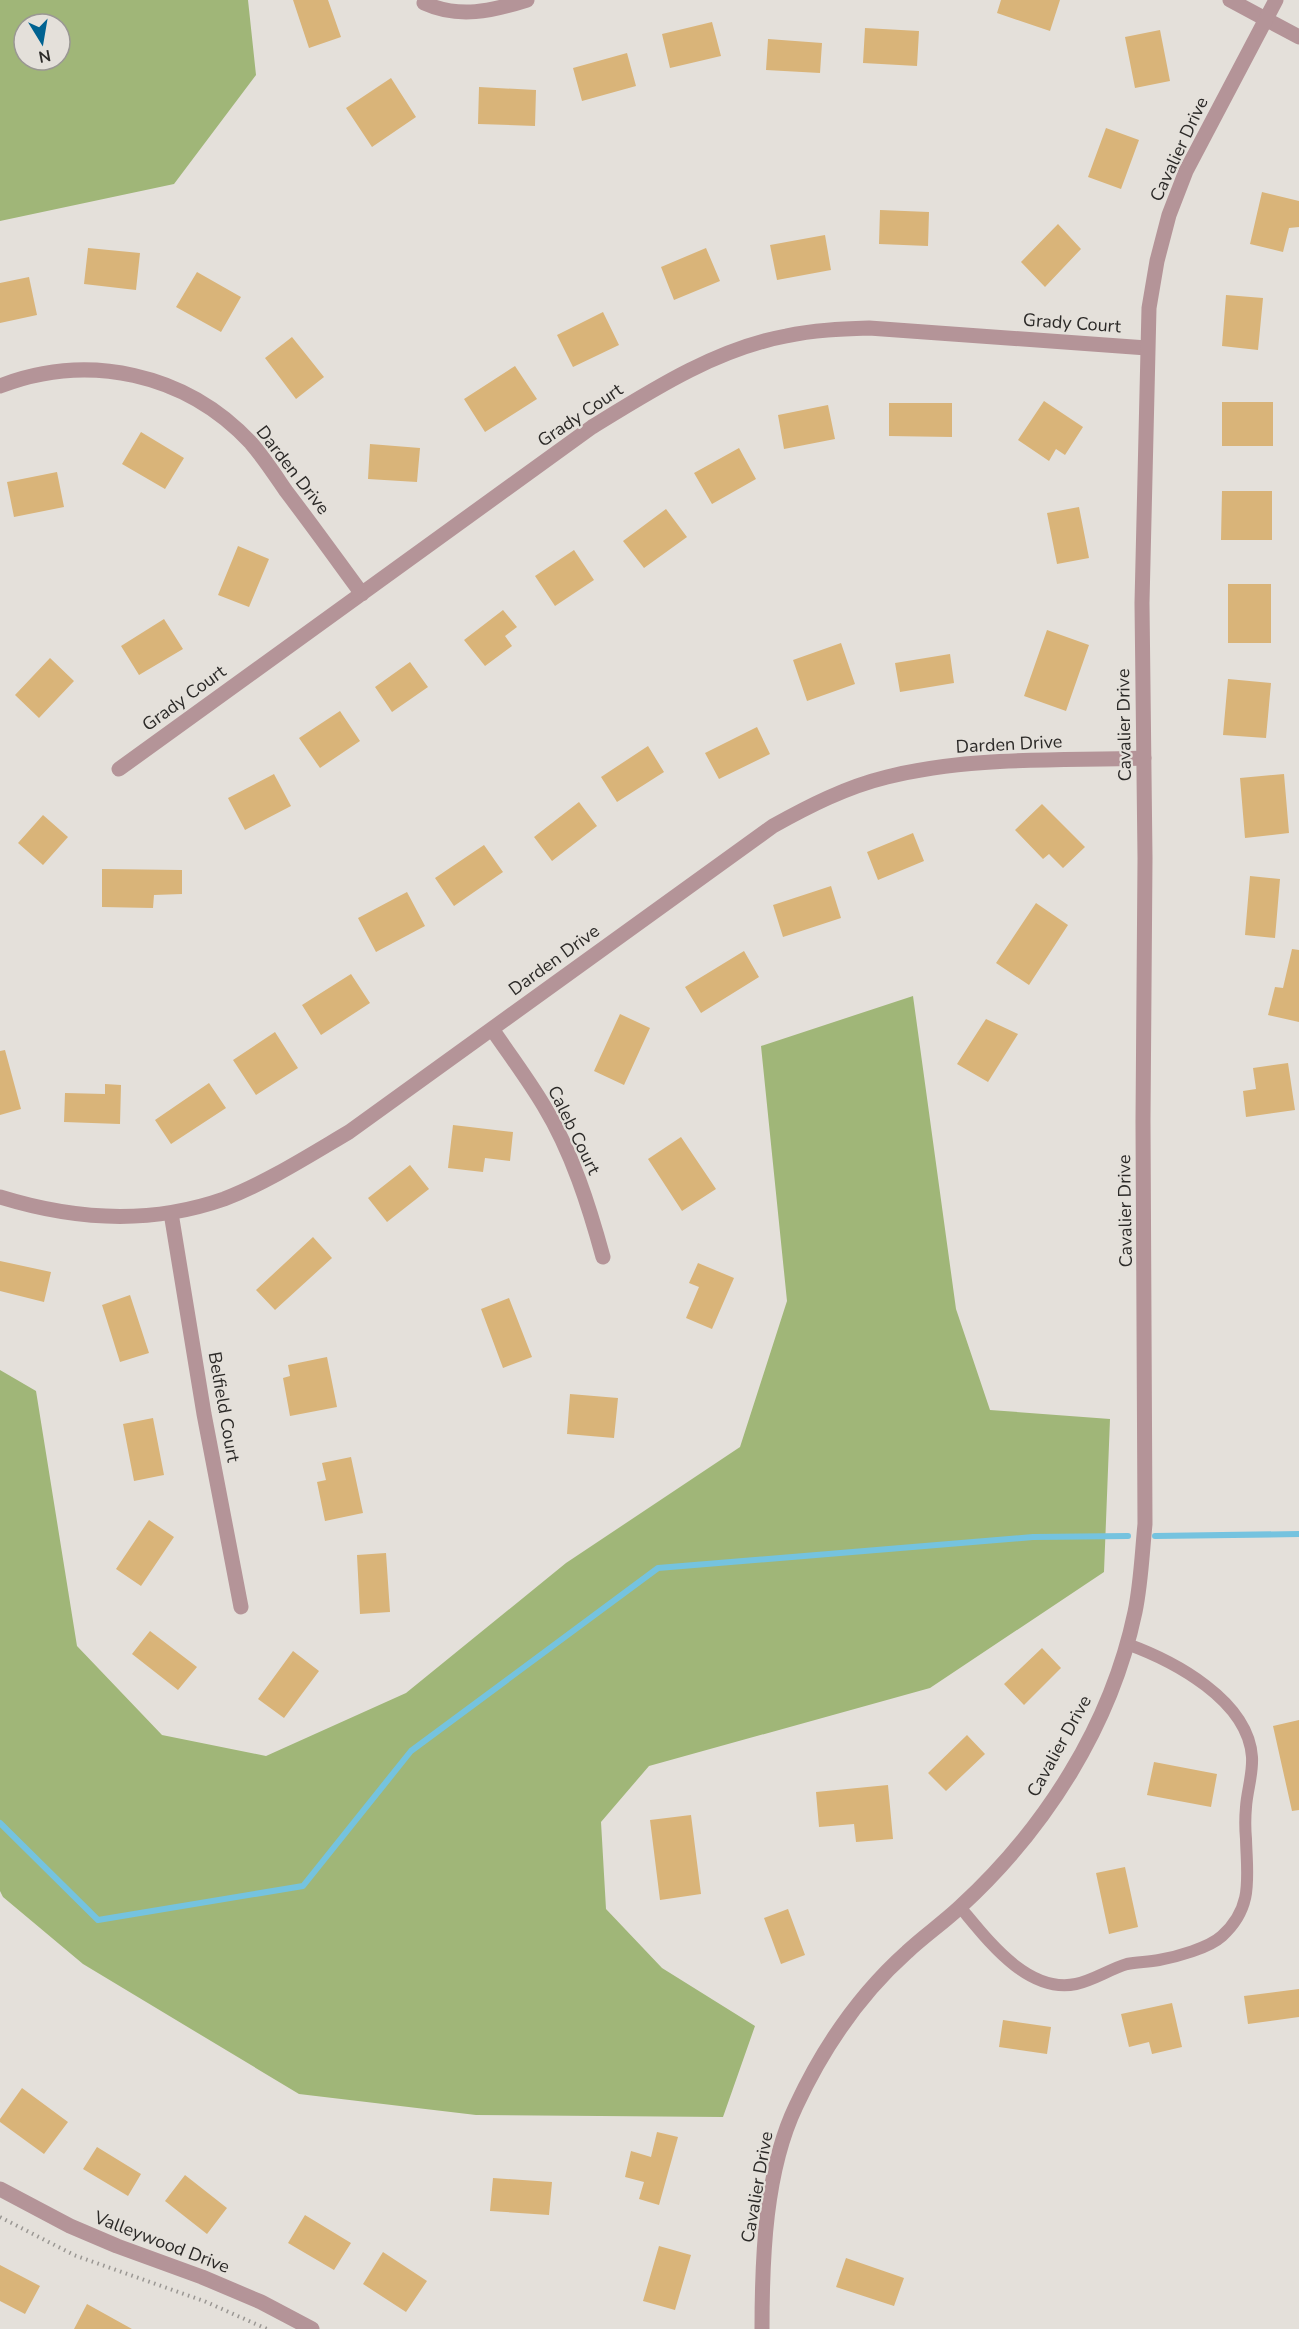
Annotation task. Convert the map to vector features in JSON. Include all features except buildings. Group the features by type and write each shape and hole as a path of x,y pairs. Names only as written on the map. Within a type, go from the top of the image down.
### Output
{"street":[{"path":"424,3 441,11 472,13 497,10 527,0"},
{"path":"1230,0 1299,37"},
{"name":"Cavalier Drive","path":"762,2329 764,2264 770,2205 785,2134 796,2107 843,2024 872,1987 906,1952 960,1907 1011,1855 1038,1821 1069,1776 1094,1731 1113,1686 1127,1644 1141,1573 1145,1524 1142,603 1149,308 1157,261 1169,215 1186,171 1276,0"},
{"name":"Grady Court","path":"119,769 592,427 647,393 744,347 795,334 869,328 1147,348"},
{"name":"Darden Drive","path":"0,386 44,373 70,369 102,369 147,379 199,401 227,421 252,444 362,594"},
{"name":"Darden Drive","path":"0,1197 39,1209 86,1216 134,1217 171,1213 226,1198 349,1132 773,826 812,805 852,787 886,777 939,767 1144,758"},
{"name":"Caleb Court","path":"492,1029 545,1107 573,1166 603,1257"},
{"name":"Belfield Court","path":"171,1213 204,1414 241,1607"},
{"name":"Valleywood Drive","path":"0,2189 70,2226 261,2302 312,2329"}],"lane":[{"path":"960,1907 1003,1956 1020,1970 1041,1980 1063,1984 1076,1984 1128,1964 1160,1960 1191,1951 1220,1938 1234,1924 1245,1903 1249,1883 1246,1808 1252,1759 1250,1743 1243,1727 1211,1690 1186,1670 1127,1644"}],"path":[{"path":"0,2217 74,2255 204,2301 267,2329"}],"green space":[{"path":"0,0 248,0 256,75 174,184 0,221"},
{"path":"913,996 956,1309 990,1410 1110,1419 1104,1572 930,1688 649,1766 601,1822 606,1909 662,1968 755,2026 723,2117 476,2115 299,2094 83,1964 3,1897 0,1891 0,1370 36,1391 77,1646 162,1735 266,1756 406,1693 566,1563 740,1447 787,1301 761,1046"}],"waterway":[{"path":"1155,1536 1299,1534"},
{"path":"0,1823 98,1920 303,1886 411,1751 658,1568 1033,1537 1128,1536"}]}
